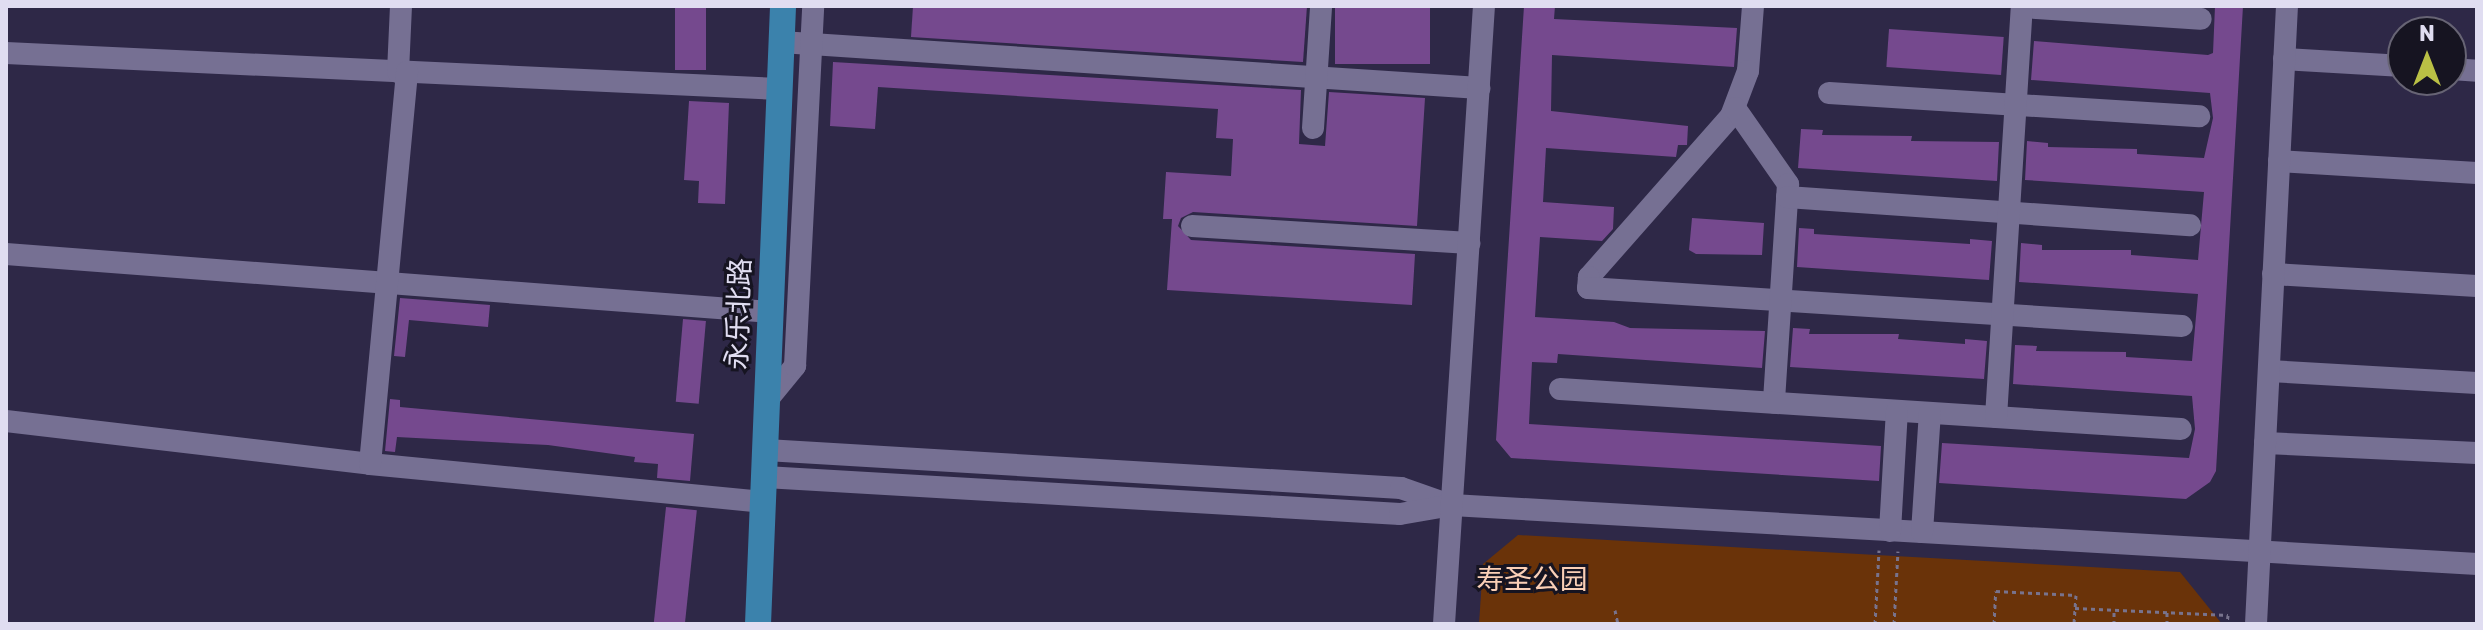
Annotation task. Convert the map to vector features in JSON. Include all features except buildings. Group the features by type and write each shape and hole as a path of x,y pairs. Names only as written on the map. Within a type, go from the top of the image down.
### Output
{"main road":[{"name":"永乐北路","path":"758,624 783,6"}],"street":[{"path":"370,464 403,72 401,6"},
{"path":"768,399 795,366 813,6"},
{"path":"1313,128 1321,6"},
{"path":"1444,624 1484,6"},
{"path":"1753,6 1748,71 1735,108 1589,277 1588,288 2182,326"},
{"path":"2256,624 2287,6"},
{"path":"1996,417 2022,7 2201,19"},
{"path":"781,42 1479,88"},
{"path":"6,53 779,89"},
{"path":"2284,59 2387,65"},
{"path":"1829,93 2199,116"},
{"path":"1735,108 1788,184 1774,403"},
{"path":"2279,161 2477,173"},
{"path":"1787,197 2190,225"},
{"path":"1192,226 1469,243"},
{"path":"6,254 771,312"},
{"path":"2273,274 2477,286"},
{"path":"2269,371 2477,383"},
{"path":"1560,389 2181,429"},
{"path":"1890,531 1897,411"},
{"path":"1922,532 1930,413"},
{"path":"6,421 370,464 765,476 1401,488 1452,505 2477,564"},
{"path":"2265,443 2477,453"}],"path":[{"path":"1875,624 1890,531"},
{"path":"1890,531 1894,624"},
{"path":"1994,624 1996,591 2076,595 2074,624"},
{"path":"2075,608 2228,615 2227,624"},
{"path":"1615,610 1618,624"},
{"path":"2114,610 2114,624"},
{"path":"2167,612 2167,624"}],"green space":[{"name":"寿圣公园","path":"1518,535 2180,572 2222,624 1479,624 1483,564"}]}
